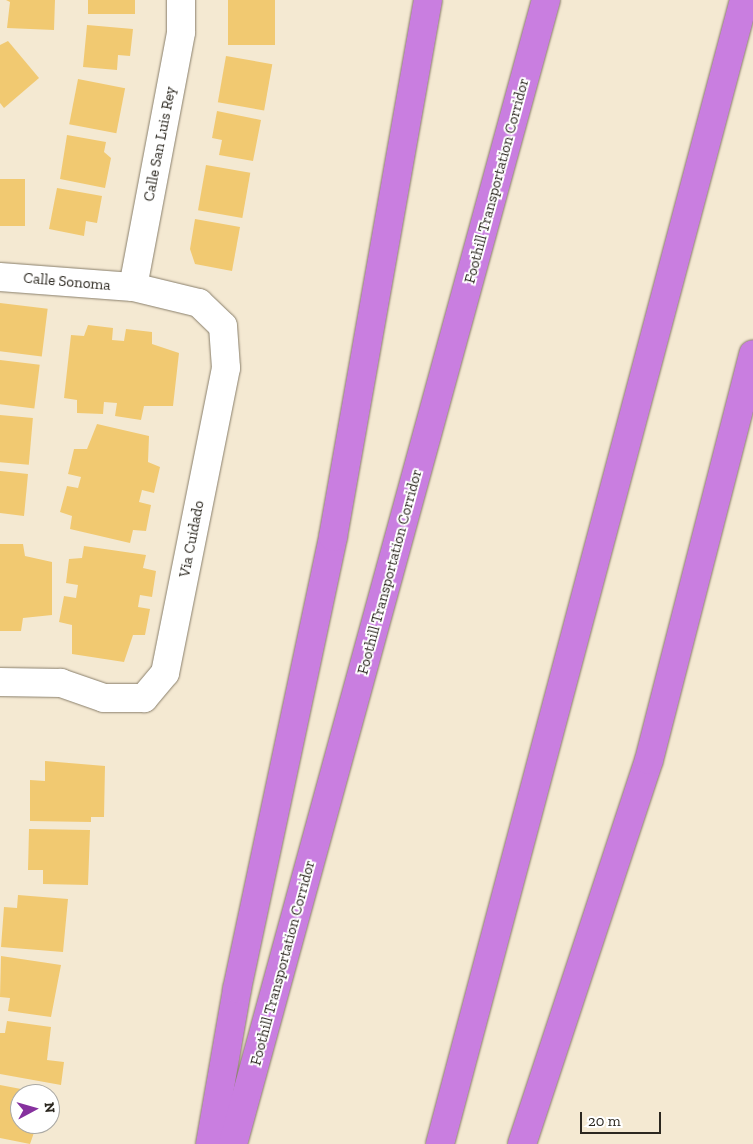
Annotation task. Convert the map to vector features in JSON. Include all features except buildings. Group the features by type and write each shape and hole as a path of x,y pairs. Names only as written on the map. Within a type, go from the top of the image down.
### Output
{"highway":[{"path":"210,1144 237,989 333,537 428,0"},
{"name":"Foothill Transportation Corridor","path":"233,1144 546,0"},
{"path":"440,1144 744,0"},
{"path":"522,1144 649,760 753,354"}],"street":[{"name":"Calle San Luis Rey","path":"133,288 181,32 181,0"},
{"name":"Calle Sonoma","path":"0,277 133,288"},
{"name":"Via Cuidado","path":"0,682 61,683 104,698 144,698 165,673 226,360 223,326 199,303 133,288"}]}
